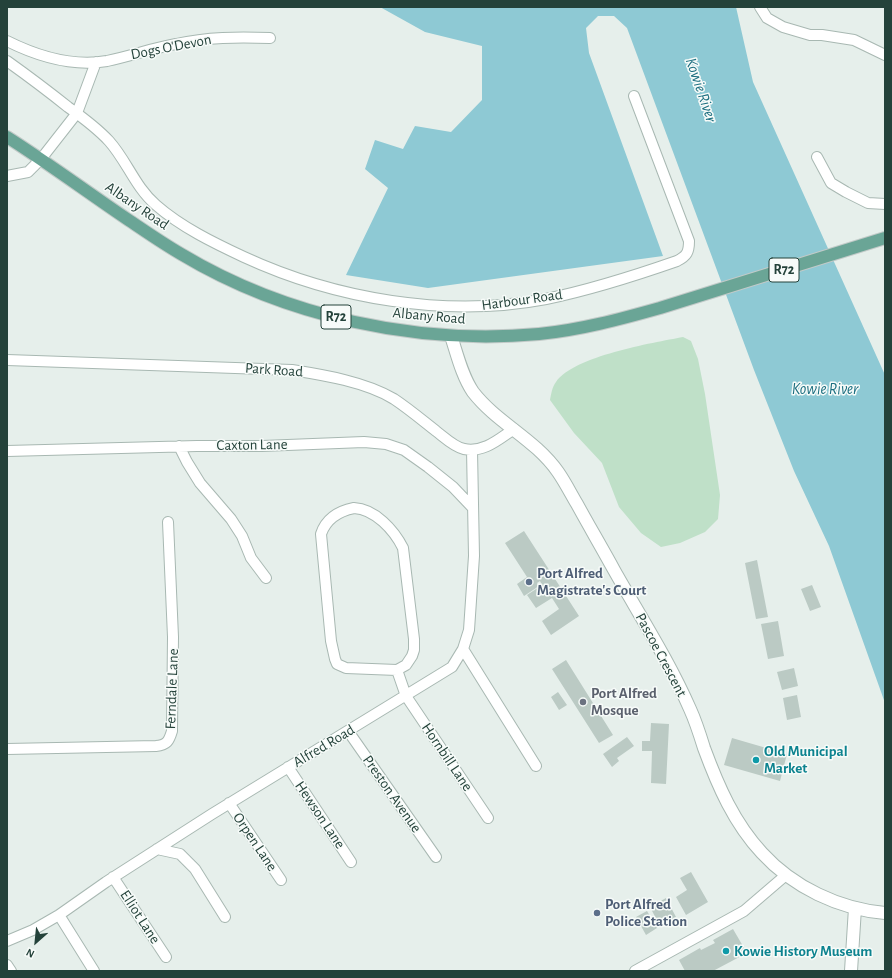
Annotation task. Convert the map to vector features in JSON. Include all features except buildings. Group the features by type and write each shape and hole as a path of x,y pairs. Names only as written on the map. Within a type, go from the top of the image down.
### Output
{"main road":[{"name":"Albany Road","path":"7,137 169,247 196,263 242,286 292,304 352,321 402,332 451,336 517,335 541,334 572,329 625,318 885,238"}],"street":[{"path":"760,7 767,18 783,28 810,36 822,34 854,40 885,55"},
{"name":"Dogs O'Devon","path":"7,41 26,50 52,59 66,62 96,62 174,44 211,38 270,38"},
{"path":"7,61 77,113"},
{"path":"7,176 28,172 41,159 77,113 96,62"},
{"name":"Harbour Road","path":"77,113 110,141 121,155 140,189 156,206 190,229 225,248 276,271 320,286 348,293 402,302 469,306 546,299 612,282 677,261 685,256 689,250 689,241 634,96"},
{"path":"817,157 831,183 868,203 885,204"},
{"name":"Pascoe Crescent","path":"451,336 466,381 473,391 494,415 514,429 538,450 558,471 682,692 696,725 712,770 735,819 762,853 786,875 803,886 819,895 855,908 885,913"},
{"name":"Park Road","path":"7,360 284,370 322,375 383,393 403,405 456,446 463,449 472,450"},
{"path":"472,450 481,449 488,446 514,429"},
{"name":"Caxton Lane","path":"7,451 180,446 262,446 357,442 386,444 404,450 453,487 473,508"},
{"path":"180,446 187,462 200,483 242,536 251,558 266,578"},
{"name":"Alfred Road","path":"7,941 33,930 59,915 113,877 229,803 452,667 463,649 469,630 474,556 472,450"},
{"path":"360,508 374,514 397,538 403,548 414,650 406,665 397,670 346,668 337,664 334,659 321,534 323,528 336,514 345,510 360,508"},
{"name":"Ferndale Lane","path":"7,749 156,746 165,745 170,740 172,731 173,637 168,522"},
{"path":"463,649 536,766"},
{"name":"Hornbill Lane","path":"397,670 406,696 488,818"},
{"name":"Preston Avenue","path":"348,731 436,857"},
{"name":"Hewson Lane","path":"288,767 351,862"},
{"name":"Orpen Lane","path":"229,803 281,880"},
{"path":"157,849 180,854 195,869 225,917"},
{"path":"635,971 744,911 786,875"},
{"name":"Elliot Lane","path":"113,877 166,957"},
{"path":"851,971 855,908"},
{"path":"59,915 94,971"},
{"path":"7,965 11,971"}],"green space":[{"path":"683,337 691,341 698,359 705,394 720,495 718,519 705,532 680,543 661,547 641,533 619,507 602,463 574,433 550,400 556,382 565,373 579,365 615,352"}],"water":[{"name":"Kowie River","path":"380,7 736,7 753,82 885,375 885,703 829,546 794,471 754,370 627,28 614,16 598,16 586,28 589,53 663,256 428,288 346,275 388,188 365,169 375,140 403,149 415,126 451,132 482,100 482,46 425,32"}],"place":[{"name":"Port Alfred Magistrate's Court","path":"529,582"},
{"name":"Port Alfred Mosque","path":"583,702"},
{"name":"Old Municipal Market","path":"756,760"},
{"name":"Port Alfred Police Station","path":"597,913"},
{"name":"Kowie History Museum","path":"726,951"}]}
